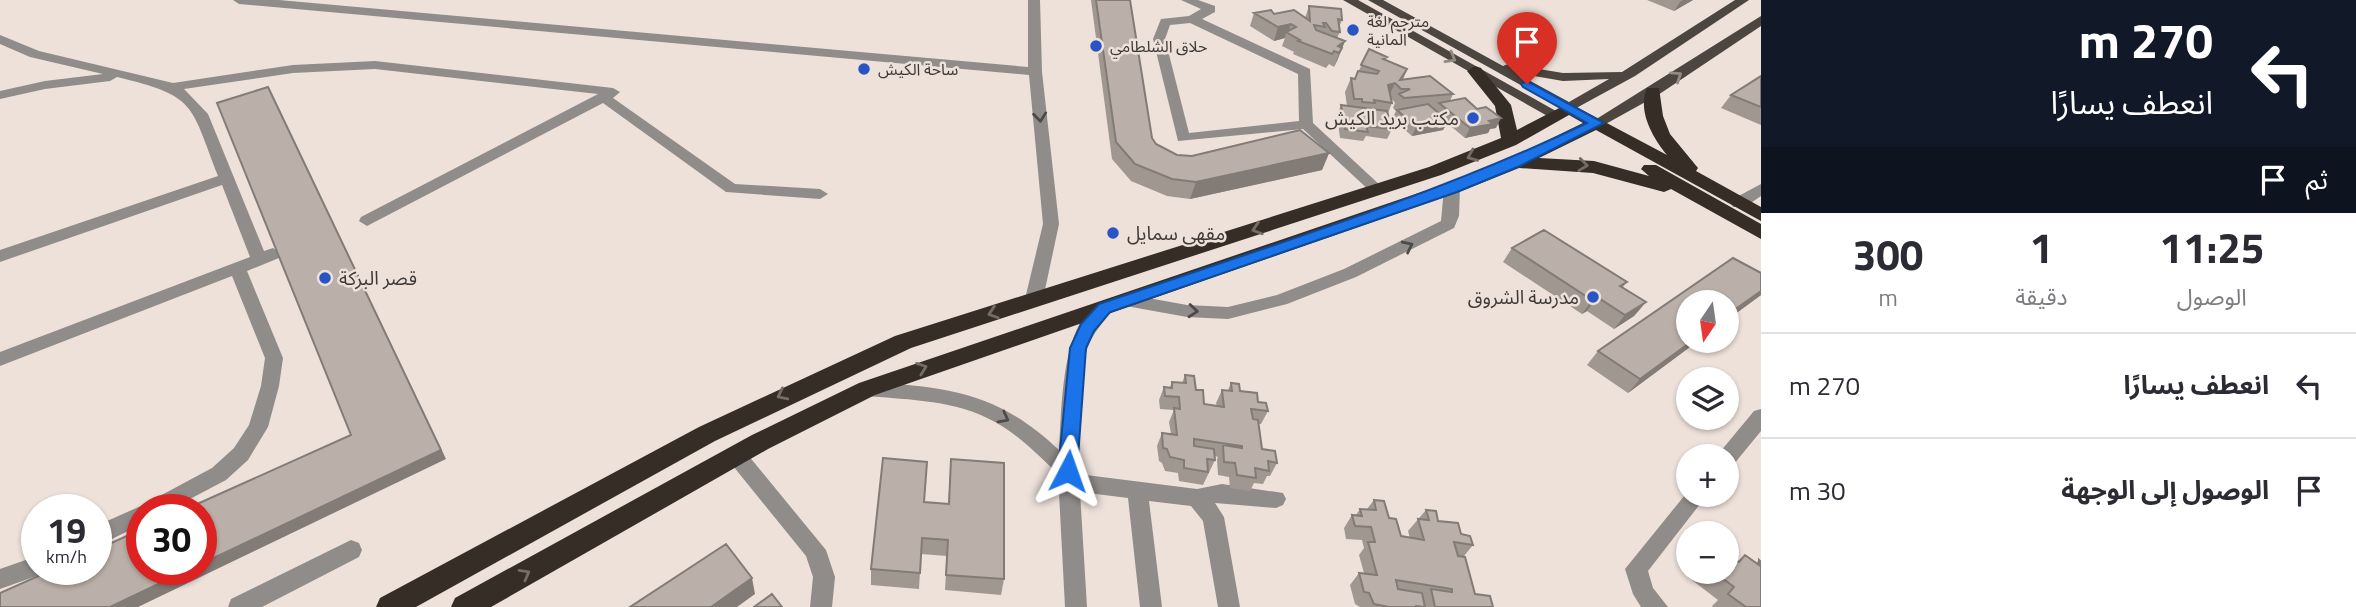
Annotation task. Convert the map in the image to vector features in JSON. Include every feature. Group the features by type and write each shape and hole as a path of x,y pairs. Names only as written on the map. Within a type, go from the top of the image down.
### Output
{"highway":[{"path":"1480,66 1503,105 1513,152"},
{"path":"1653,92 1653,118 1657,131 1680,159 1706,184"},
{"path":"465,607 736,455 867,388 1452,188 1513,152 1562,111 1712,205 1761,232"},
{"path":"390,607 735,418 816,379 903,342 1377,190 1513,152 1590,127 1706,184 1761,215"},
{"path":"1513,152 1559,163 1605,169 1666,186 1712,205"}],"main road":[{"path":"1349,0 1562,111 1630,74 1743,0"},
{"path":"1374,0 1480,66 1563,77 1630,74"},
{"path":"1590,127 1653,92 1761,20"}],"street":[{"path":"239,0 1035,72"},
{"path":"1034,0 1035,72 1051,224 1034,299"},
{"path":"1187,0 1211,9 1192,19 1165,22 1159,39 1183,138 1306,124"},
{"path":"1192,19 1305,72 1306,124 1377,190"},
{"path":"0,39 35,54 134,77 170,87 186,95 201,114 227,178 266,257 0,359"},
{"path":"170,87 293,69 375,65 613,92 367,221"},
{"path":"0,95 99,77 134,77"},
{"path":"603,97 731,189 820,194"},
{"path":"0,256 227,178"},
{"path":"1126,300 1187,310 1228,313 1281,300 1350,273 1448,224 1452,188"},
{"path":"1739,202 1761,189"},
{"path":"181,494 219,474 241,454 258,427 270,386 274,358 237,268"},
{"path":"1076,607 1068,477 1078,348 1087,328 1104,308"},
{"path":"867,388 952,398 988,409 1018,425 1068,477 1197,498 1222,493 1276,499"},
{"path":"1738,444 1761,416"},
{"path":"736,455 814,549 824,565 826,583 821,607"},
{"path":"1137,489 1151,607"},
{"path":"1197,498 1213,517 1229,607"},
{"path":"1657,607 1644,594 1636,569 1686,507"},
{"path":"239,607 351,550"},
{"path":"0,579 21,572"}],"building":[{"path":"1096,0 1130,0 1152,138 1156,144 1177,155 1192,156 1300,130 1329,153 1196,182 1172,179 1135,164 1116,142"},
{"path":"1309,6 1341,9 1342,20 1338,19 1340,32 1332,31 1326,23 1323,23 1325,27 1314,25 1316,30 1345,41 1338,46 1342,48 1339,53 1334,51 1332,54 1298,41 1300,40 1286,32 1296,27 1291,24 1278,27 1254,13 1271,10 1274,14 1294,10 1310,21"},
{"path":"1369,49 1387,57 1383,59 1407,69 1400,80 1430,76 1453,94 1404,98 1399,94 1410,89 1401,89 1395,83 1388,85 1392,103 1374,100 1375,103 1362,102 1362,99 1354,99 1351,78 1355,79 1358,71 1377,74 1379,71 1361,65"},
{"path":"1761,76 1761,107 1731,95"},
{"name":"قصر البركة","path":"268,87 441,450 217,556 217,495 351,435 217,103"},
{"path":"1465,98 1477,109 1486,107 1501,118 1489,121 1493,124 1470,128 1439,103"},
{"path":"1428,104 1448,121 1416,127 1397,110"},
{"path":"1341,105 1387,111 1392,129 1366,126 1368,132 1345,129"},
{"path":"1544,230 1627,282 1620,286 1646,302 1625,315 1597,297 1592,300 1512,248"},
{"path":"1733,258 1761,273 1761,291 1740,306 1740,290 1687,290"},
{"path":"1676,297 1676,353 1640,379 1598,351"},
{"path":"1185,375 1194,376 1196,390 1203,390 1204,404 1224,407 1222,390 1232,391 1231,383 1239,384 1240,391 1257,393 1258,402 1266,403 1268,411 1251,409 1253,419 1258,420 1262,449 1275,451 1277,463 1268,461 1269,471 1255,468 1256,478 1237,475 1235,463 1224,462 1223,445 1242,446 1194,439 1194,446 1214,449 1215,460 1207,459 1208,472 1184,468 1184,460 1170,457 1167,449 1163,448 1162,433 1177,435 1174,408 1180,409 1179,397 1165,396 1164,387 1172,388 1172,382 1186,383"},
{"path":"883,458 927,462 924,502 949,504 951,459 1004,463 1004,579 946,575 948,540 922,538 920,573 871,569"},
{"path":"1374,500 1384,501 1389,518 1396,519 1401,536 1424,540 1418,519 1429,520 1426,510 1436,511 1438,521 1458,523 1461,534 1470,536 1473,545 1454,542 1458,556 1465,557 1475,594 1490,596 1493,607 1435,607 1431,589 1452,592 1452,589 1396,580 1398,589 1422,593 1425,607 1389,607 1374,604 1369,593 1364,592 1359,573 1377,575 1368,542 1375,542 1371,527 1355,526 1352,515 1362,516 1360,509 1376,510"},
{"path":"126,536 126,585 156,585 110,607 0,607 0,593 21,584 112,585 112,543"},
{"path":"726,544 752,578 711,607 630,607"},
{"path":"1745,555 1759,565 1759,560 1761,562 1761,607 1746,607 1728,594 1734,587 1730,584 1739,584 1739,562"},
{"path":"772,594 782,607 754,607"}],"place":[{"name":"مترجم لغة المانية","path":"1353,30"},
{"name":"حلاق الشلطامي","path":"1096,46"},
{"name":"ساحة الكيش","path":"864,69"},
{"name":"مكتب بريد الكيش","path":"1473,118"},
{"name":"مقهى سمايل","path":"1113,233"},
{"name":"قصر البركة","path":"325,278"},
{"name":"مدرسة الشروق","path":"1593,297"}],"route":[{"path":"1068,471 1074,371 1078,348 1087,328 1104,308 1452,188 1515,163 1597,123 1527,84"}]}
